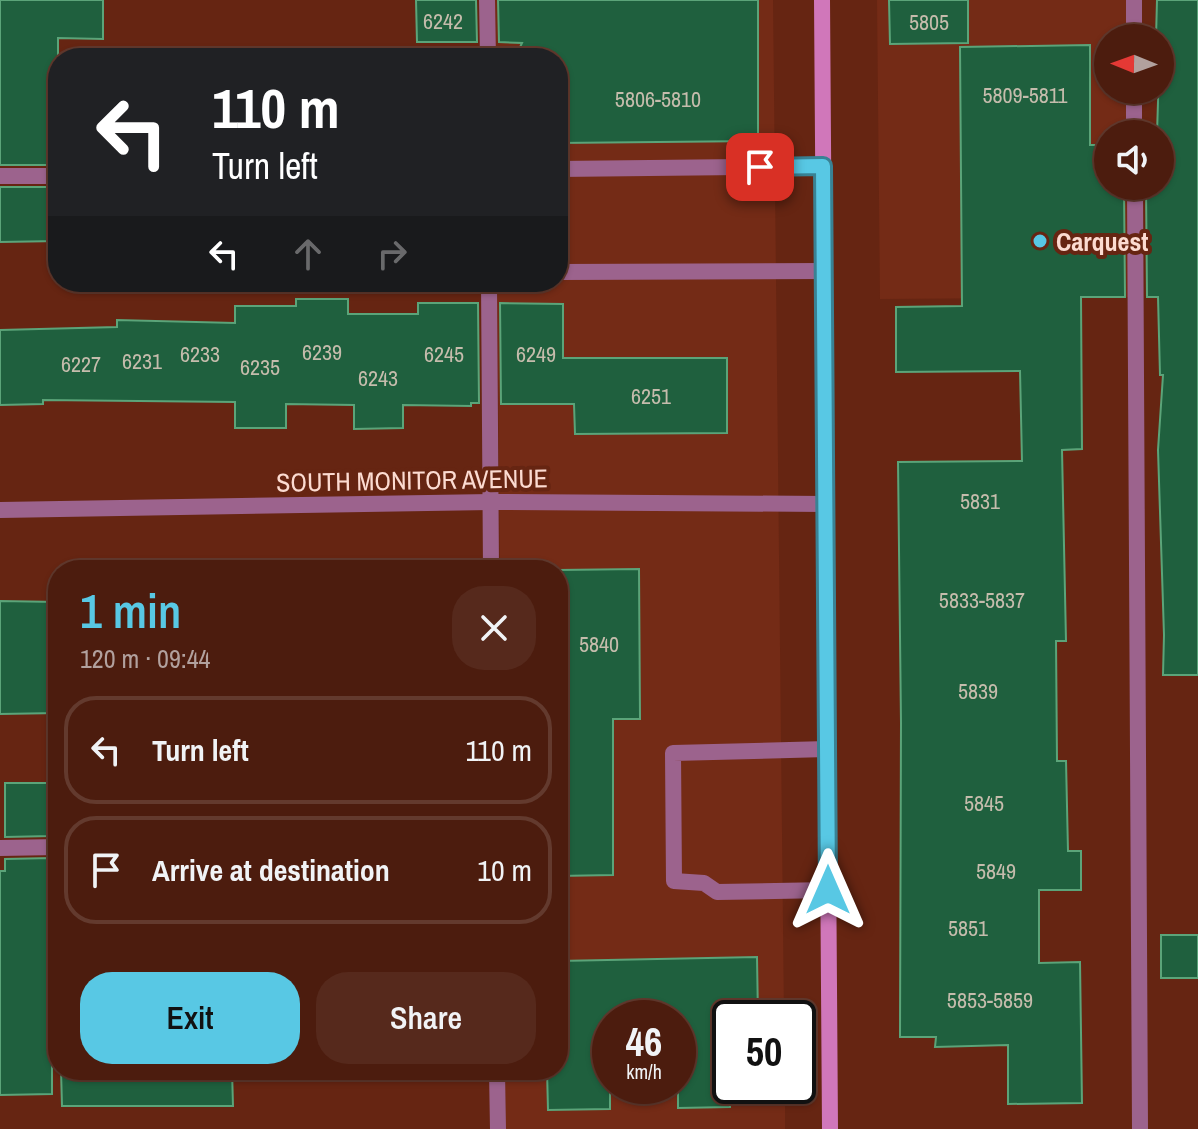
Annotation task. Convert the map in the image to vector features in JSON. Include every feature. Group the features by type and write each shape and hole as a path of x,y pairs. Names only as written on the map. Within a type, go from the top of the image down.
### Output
{"main road":[{"path":"822,0 830,1129"}],"street":[{"path":"487,0 488,48"},
{"path":"1134,0 1134,24"},
{"path":"568,169 823,166"},
{"path":"0,176 48,176"},
{"path":"1135,200 1140,1129"},
{"path":"568,272 824,271"},
{"path":"489,292 491,560"},
{"name":"SOUTH MONITOR AVENUE","path":"0,510 491,502 825,504"},
{"path":"827,749 673,753 674,881 704,883 717,892 828,890"},
{"path":"0,848 48,847"},
{"path":"497,1080 498,1129"}],"shaded area":[{"path":"494,0 773,0 784,1000 712,1000 712,1104 785,1104 785,1129 506,1129 505,1080 568,1080 568,560 500,560 497,292 568,292 568,48 494,48"},
{"path":"877,0 1127,0 1127,24 1094,24 1094,104 1128,104 1128,120 1094,120 1094,200 1129,200 1129,297 880,299"}],"building":[{"path":"0,0 103,0 103,39 58,38 58,48 48,48 48,165 0,165"},
{"path":"416,0 476,0 477,42 417,42"},
{"path":"498,0 758,0 758,141 568,143 568,48 520,48 522,43 499,42"},
{"path":"889,0 968,0 968,43 890,44"},
{"path":"1157,0 1198,0 1198,675 1163,675 1158,450 1163,375 1160,375 1158,297 1147,297 1146,200 1174,200 1174,120 1157,120 1158,104 1174,104 1174,24 1156,24"},
{"path":"1090,45 1090,145 1094,145 1094,200 1124,200 1125,297 1081,297 1082,449 1062,450 1066,641 1056,641 1057,761 1066,761 1068,851 1081,851 1081,890 1039,890 1039,963 1080,962 1082,1103 1008,1104 1008,1045 935,1047 936,1037 900,1037 898,462 1022,461 1020,371 896,372 896,307 962,306 960,47"},
{"path":"0,187 48,187 48,241 0,242"},
{"path":"296,299 348,299 348,314 418,314 418,303 478,303 479,403 471,403 471,406 403,405 403,428 354,429 354,405 286,404 286,428 235,428 235,402 43,400 43,404 0,405 0,330 117,327 117,320 235,323 235,306 296,306"},
{"path":"500,303 563,304 563,358 727,358 727,433 575,434 574,404 501,404"},
{"path":"639,569 640,719 613,719 613,875 568,876 568,570"},
{"path":"0,601 48,602 48,713 0,714"},
{"path":"5,783 48,783 48,836 5,837"},
{"path":"48,858 48,1080 52,1080 52,1094 0,1095 0,871 5,871 5,859"},
{"path":"1161,935 1198,935 1198,978 1161,978"},
{"path":"757,957 758,1000 712,1000 712,1104 730,1104 730,1107 678,1108 678,1104 696,1104 696,1000 592,1000 592,1104 610,1104 610,1109 548,1110 547,1080 568,1080 568,961"},
{"path":"61,1080 232,1080 233,1106 62,1106"}],"place":[{"name":"Carquest","path":"1040,241"}],"route":[{"path":"760,167 823,166 828,890"}]}
